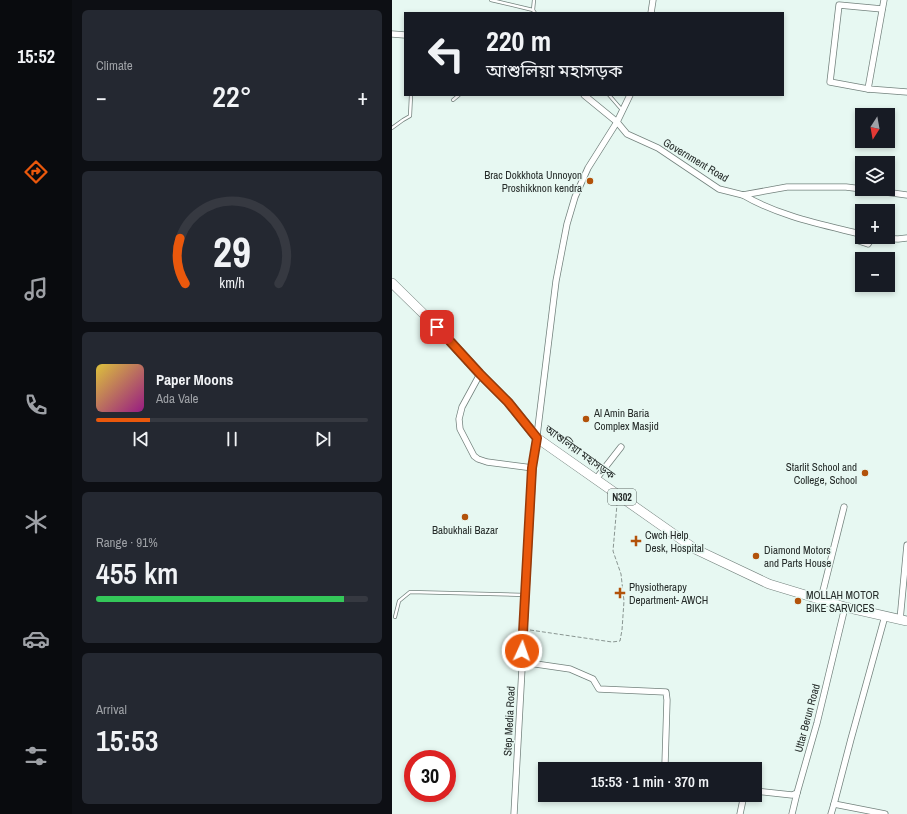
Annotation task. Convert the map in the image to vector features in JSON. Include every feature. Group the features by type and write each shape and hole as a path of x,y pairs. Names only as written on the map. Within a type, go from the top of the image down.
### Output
{"highway":[{"name":"আশুলিয়া মহাসড়ক","path":"392,283 437,327 508,402 537,438 695,549 769,584 904,621"}],"street":[{"path":"651,12 653,0"},
{"path":"868,89 884,0"},
{"path":"882,9 840,5 830,82 868,89 907,92"},
{"path":"392,34 404,35"},
{"name":"Government Road","path":"585,96 617,122 627,134 658,148 719,189 743,195 787,187 855,188"},
{"name":"Step Media Road","path":"514,814 532,468 556,281 567,224 575,196 588,168 617,122 630,96"},
{"name":"Government Road","path":"895,193 907,195"},
{"path":"743,195 760,205 804,220 860,234 859,241 868,244 872,238 907,238"},
{"path":"480,374 462,407 460,419 460,429 474,456 487,462 532,468"},
{"path":"596,479 621,447"},
{"path":"821,599 844,507"},
{"path":"904,621 907,545"},
{"name":"Uttar Berun Road","path":"792,814 818,723 845,606"},
{"path":"831,814 885,616"},
{"path":"522,662 570,669 593,679 599,689 666,692 668,700 665,762"},
{"path":"762,792 792,795 798,793"},
{"path":"740,814 743,802"},
{"path":"834,804 884,814"}],"lane":[{"path":"491,0 533,10 534,0"},
{"path":"392,128 410,116 411,96"},
{"path":"453,100 458,96"},
{"path":"610,96 623,110"},
{"path":"395,617 399,601 410,592 526,595"}],"path":[{"path":"524,629 612,642 620,641 624,601 621,574 613,551 617,494"}],"place":[{"name":"Brac Dokkhota Unnoyon Proshikknon kendra","path":"590,181"},
{"name":"Al Amin Baria Complex Masjid","path":"586,419"},
{"name":"Starlit School and College, School","path":"865,473"},
{"name":"Babukhali Bazar","path":"465,517"},
{"name":"Cwch Help Desk, Hospital","path":"636,541"},
{"name":"Diamond Motors and Parts House","path":"756,556"},
{"name":"Physiotherapy Department- AWCH","path":"620,593"},
{"name":"MOLLAH MOTOR BIKE SARVICES","path":"798,601"}],"route":[{"path":"437,327 508,402 537,438 532,468 522,651"}]}
